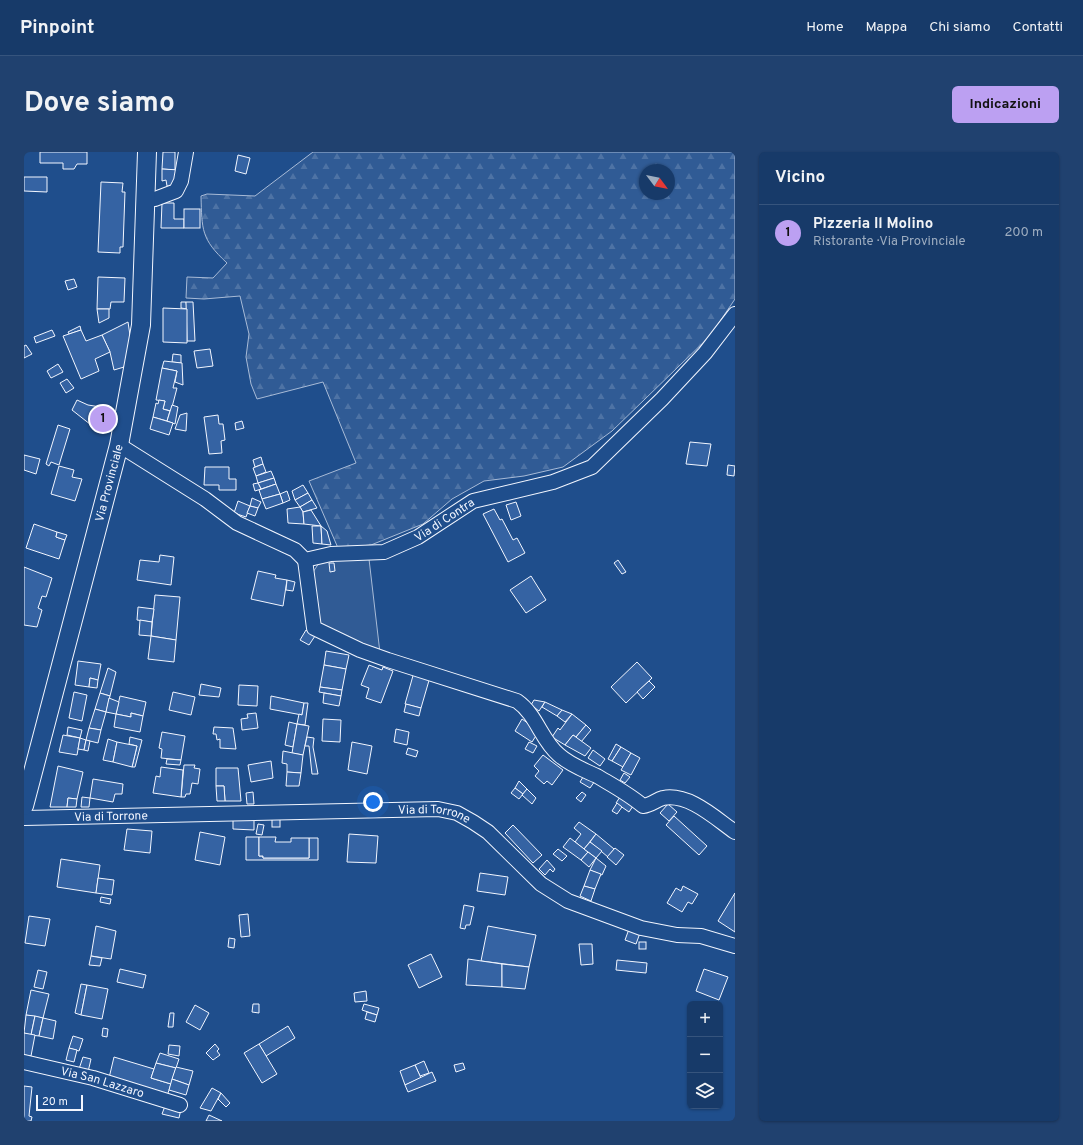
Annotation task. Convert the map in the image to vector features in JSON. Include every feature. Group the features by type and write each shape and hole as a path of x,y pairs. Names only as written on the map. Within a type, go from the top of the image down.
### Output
{"street":[{"name":"Via Provinciale","path":"24,806 119,445 141,325 147,199 147,152"},
{"path":"147,199 155,199 176,191 181,181 186,152"},
{"name":"Via di Contra","path":"306,560 331,554 384,552 418,537 473,501 553,482 592,467 662,399 705,353 735,314"},
{"path":"119,445 205,499 237,523 295,550 306,560 314,628 381,657 517,701 531,715 540,727 548,744 560,757 615,787 643,806 652,805 662,798 680,798 689,801 735,832"},
{"name":"Via di Torrone","path":"24,818 438,809 457,813 488,832 541,884 568,901 641,928 677,935 701,936 735,946"},
{"name":"Via San Lazzaro","path":"24,1062 93,1078 180,1105"}],"green space":[{"path":"313,152 735,152 735,299 710,336 612,431 563,467 524,476 484,481 452,499 423,524 371,545 338,548 309,481 356,463 323,382 257,399 251,384 246,357 249,334 240,296 204,299 186,298 187,277 213,278 227,263 212,247 205,233 202,217 201,196 207,194 255,196"}],"shaded area":[{"path":"369,559 380,653 319,625 313,572 321,560"}],"building":[{"path":"40,152 87,152 87,164 77,164 74,169 63,169 63,163 40,163"},
{"path":"163,152 175,152 175,170 162,169"},
{"path":"238,155 250,158 246,174 235,171"},
{"path":"162,169 180,170 174,187 167,186 166,180 162,181"},
{"path":"24,177 47,177 47,192 24,191"},
{"path":"101,182 123,183 122,192 125,192 123,247 120,247 120,253 98,252"},
{"path":"162,203 174,203 174,219 184,219 184,228 161,228"},
{"path":"184,209 200,209 200,228 184,228"},
{"path":"98,277 125,278 124,302 111,302 110,309 97,309"},
{"path":"74,279 77,287 68,290 65,281"},
{"path":"181,302 186,302 187,309 181,308"},
{"path":"186,302 193,302 195,341 187,341"},
{"path":"163,308 187,309 187,343 163,342"},
{"path":"97,309 109,309 109,318 99,323"},
{"path":"128,322 131,342 124,367 114,370 110,352 102,335"},
{"path":"80,326 81,330 69,334 68,332"},
{"path":"52,330 55,336 36,343 34,337"},
{"path":"81,330 86,341 102,335 110,352 95,359 99,371 81,379 63,336"},
{"path":"26,345 32,354 24,358 24,346"},
{"path":"210,349 213,366 197,368 194,351"},
{"path":"173,354 181,355 181,363 172,362"},
{"path":"164,361 182,363 183,385 175,382 177,371 162,368"},
{"path":"58,364 63,372 51,378 47,371"},
{"path":"162,368 177,371 173,388 177,388 171,411 163,409 165,401 156,400"},
{"path":"67,379 74,388 66,393 60,383"},
{"path":"77,400 88,405 107,408 100,432 72,410"},
{"path":"159,400 165,401 163,409 170,411 167,421 153,417 156,403 158,404"},
{"path":"172,405 178,407 175,424 167,421"},
{"path":"187,413 186,431 175,429 180,415"},
{"path":"218,415 219,424 223,424 225,440 221,441 222,453 209,454 204,417"},
{"path":"153,417 173,423 169,435 150,429"},
{"path":"242,421 244,428 236,430 235,423"},
{"path":"58,425 70,429 59,465 51,462 49,466 46,464"},
{"path":"690,442 711,444 707,466 686,464"},
{"path":"24,455 40,459 36,474 24,470"},
{"path":"261,457 263,464 255,467 253,460"},
{"path":"263,464 266,472 256,476 253,468"},
{"path":"728,465 735,466 734,476 727,475"},
{"path":"59,466 74,470 72,477 82,479 75,501 51,494"},
{"path":"205,467 229,467 229,479 236,479 236,490 219,490 219,485 204,485"},
{"path":"271,471 274,478 258,483 256,476"},
{"path":"274,478 276,484 261,489 258,483"},
{"path":"258,483 261,489 255,491 253,484"},
{"path":"276,484 280,494 262,499 259,490"},
{"path":"303,485 308,493 295,500 292,491"},
{"path":"287,491 290,500 283,503 280,494"},
{"path":"308,493 312,500 300,507 295,500"},
{"path":"280,494 283,503 266,509 262,499"},
{"path":"252,498 261,502 258,508 250,506"},
{"path":"312,500 317,508 303,512 300,507"},
{"path":"238,501 250,506 246,517 234,513"},
{"path":"516,502 521,516 511,520 506,505"},
{"path":"250,506 258,508 255,516 247,513"},
{"path":"300,507 303,512 304,524 288,523 287,509"},
{"path":"494,509 500,520 502,519 513,540 517,538 525,553 508,562 483,514"},
{"path":"311,510 321,526 304,524 303,512"},
{"path":"34,524 57,532 56,537 65,540 59,559 26,548"},
{"path":"312,526 321,526 322,544 313,543"},
{"path":"321,526 327,531 331,545 322,544"},
{"path":"57,532 67,535 65,540 56,537"},
{"path":"160,555 174,557 171,585 137,580 140,560 159,562"},
{"path":"618,560 626,572 622,574 614,563"},
{"path":"329,563 334,563 335,571 330,572"},
{"path":"24,567 52,578 46,597 42,596 38,608 42,610 37,627 24,625"},
{"path":"258,571 276,575 275,578 287,580 283,606 251,599"},
{"path":"531,576 546,600 526,613 510,590"},
{"path":"287,580 295,582 293,591 286,590"},
{"path":"155,595 180,597 176,640 151,636"},
{"path":"138,607 154,609 152,622 137,620"},
{"path":"140,620 152,622 151,636 139,635"},
{"path":"306,630 315,636 309,645 300,640"},
{"path":"151,636 176,640 174,662 148,659"},
{"path":"326,651 349,655 346,669 324,665"},
{"path":"78,661 101,664 98,680 90,678 89,687 75,685"},
{"path":"637,662 652,678 626,703 611,687"},
{"path":"324,665 346,669 342,690 320,687"},
{"path":"369,665 382,670 383,667 393,671 381,703 366,698 369,688 361,685"},
{"path":"108,668 116,672 110,696 100,693"},
{"path":"414,672 430,677 421,708 405,704"},
{"path":"90,678 98,680 97,688 89,687"},
{"path":"649,681 655,687 643,699 637,692"},
{"path":"201,684 221,688 219,697 199,695"},
{"path":"239,685 258,686 257,706 238,705"},
{"path":"320,687 342,690 341,696 319,692"},
{"path":"74,692 87,695 82,721 69,718"},
{"path":"173,692 195,697 191,715 169,710"},
{"path":"100,693 110,696 106,712 95,709"},
{"path":"324,693 341,696 339,706 323,703"},
{"path":"120,696 146,702 143,716 131,713 131,717 116,714"},
{"path":"271,696 304,703 302,715 270,709"},
{"path":"109,698 119,702 116,714 106,712"},
{"path":"534,700 545,702 539,711 531,705"},
{"path":"545,702 562,710 557,716 542,707"},
{"path":"304,703 308,703 305,725 297,724 299,714 302,715"},
{"path":"406,704 421,708 419,716 404,712"},
{"path":"95,709 106,712 101,730 89,728"},
{"path":"562,710 572,714 565,722 557,716"},
{"path":"131,713 143,716 140,732 114,727 116,714 131,717"},
{"path":"256,713 258,728 242,730 241,719 248,718 247,714"},
{"path":"572,714 586,725 576,737 573,735 565,745 552,737 558,728 560,730"},
{"path":"323,719 341,720 340,742 322,741"},
{"path":"522,719 539,731 532,742 515,731"},
{"path":"289,722 297,724 293,747 285,745"},
{"path":"297,724 309,726 303,755 292,753"},
{"path":"586,725 591,730 581,742 576,737"},
{"path":"68,727 82,730 80,738 67,735"},
{"path":"214,727 233,728 236,749 220,748 220,739 217,740 216,734 213,734"},
{"path":"89,728 101,730 98,743 86,740"},
{"path":"396,729 409,732 407,745 394,742"},
{"path":"162,732 185,736 181,760 161,758 162,749 159,748"},
{"path":"63,735 80,738 77,755 59,752"},
{"path":"573,735 591,748 585,756 565,745"},
{"path":"130,737 142,740 135,767 132,767 137,746 129,744"},
{"path":"307,737 314,738 313,747 318,774 312,774 309,746 305,746"},
{"path":"80,738 86,740 84,750 78,749"},
{"path":"108,739 117,742 113,762 103,760"},
{"path":"86,740 90,741 88,751 84,750"},
{"path":"117,742 137,746 132,767 113,762"},
{"path":"352,742 372,746 367,774 348,770"},
{"path":"529,742 537,746 533,753 525,749"},
{"path":"616,744 621,747 612,761 608,759"},
{"path":"621,747 631,753 623,767 612,761"},
{"path":"408,748 418,751 416,757 406,754"},
{"path":"593,750 605,759 600,766 588,758"},
{"path":"283,751 303,755 301,773 287,772 287,764 282,763"},
{"path":"631,753 640,758 631,775 621,770"},
{"path":"543,755 563,770 552,785 547,781 544,784 535,776 539,771 534,766"},
{"path":"167,759 181,760 180,765 166,764"},
{"path":"271,761 273,778 251,782 248,765"},
{"path":"184,765 195,765 194,768 200,769 198,784 192,783 190,794 186,794 185,797 181,797"},
{"path":"58,766 83,772 77,799 68,798 67,807 50,807"},
{"path":"161,767 183,770 181,797 153,793 156,776 160,777"},
{"path":"216,768 238,768 241,801 225,801 224,786 216,786"},
{"path":"287,772 301,773 299,786 286,786"},
{"path":"586,772 597,778 590,788 580,782"},
{"path":"624,773 630,777 625,783 620,780"},
{"path":"93,779 123,784 122,794 115,794 113,802 90,798"},
{"path":"519,781 527,789 523,794 515,788"},
{"path":"216,786 224,786 225,801 217,801"},
{"path":"515,788 523,794 519,799 511,793"},
{"path":"527,789 536,798 532,804 522,795"},
{"path":"253,792 254,804 247,804 246,793"},
{"path":"582,792 586,795 581,802 576,798"},
{"path":"622,794 635,803 629,812 616,803"},
{"path":"82,797 90,798 89,807 81,807"},
{"path":"68,798 77,799 76,807 67,807"},
{"path":"617,803 622,807 617,814 612,811"},
{"path":"668,804 677,812 669,821 660,813"},
{"path":"674,816 707,846 699,855 666,825"},
{"path":"233,817 254,818 254,830 233,829"},
{"path":"272,817 280,817 280,827 272,827"},
{"path":"579,822 596,834 584,849 575,842 581,834 574,828"},
{"path":"258,824 264,825 262,835 256,834"},
{"path":"513,825 542,855 533,863 505,833"},
{"path":"127,829 152,831 150,853 124,850"},
{"path":"200,832 225,837 220,865 195,860"},
{"path":"349,834 378,836 376,863 347,862"},
{"path":"596,834 614,849 608,857 590,842"},
{"path":"246,837 259,837 259,856 263,856 263,858 309,858 309,838 318,838 318,860 246,860"},
{"path":"259,837 276,837 275,842 291,842 291,838 309,838 309,858 263,858 263,856 259,856"},
{"path":"570,838 588,852 581,860 563,847"},
{"path":"590,842 602,851 596,858 584,849"},
{"path":"615,848 624,855 616,865 607,857"},
{"path":"558,849 567,856 562,861 553,854"},
{"path":"588,852 596,858 589,867 581,860"},
{"path":"596,858 606,866 602,875 590,870"},
{"path":"61,859 100,865 96,893 57,887"},
{"path":"547,860 555,869 553,872 550,869 545,875 539,869"},
{"path":"590,870 601,874 595,889 584,886"},
{"path":"480,873 508,877 505,895 477,891"},
{"path":"98,878 114,880 112,895 96,893"},
{"path":"584,886 595,889 591,901 580,896"},
{"path":"683,886 698,894 692,904 688,902 682,912 667,903 676,888 681,891"},
{"path":"735,893 735,932 718,921"},
{"path":"101,897 111,899 110,904 100,902"},
{"path":"464,905 474,907 470,925 466,925 465,929 460,928"},
{"path":"248,914 250,936 241,937 239,915"},
{"path":"29,916 50,919 45,946 25,943"},
{"path":"96,926 116,931 111,959 91,956"},
{"path":"488,926 536,935 529,967 481,961"},
{"path":"629,929 640,933 636,944 625,940"},
{"path":"229,938 235,939 234,948 228,947"},
{"path":"639,942 646,942 646,949 639,949"},
{"path":"579,944 592,944 593,964 581,965"},
{"path":"431,954 442,977 419,988 408,965"},
{"path":"91,956 102,958 100,966 89,965"},
{"path":"468,959 502,964 502,987 466,985"},
{"path":"617,960 647,963 646,973 616,970"},
{"path":"502,964 529,967 525,989 502,987"},
{"path":"120,969 146,975 143,988 117,982"},
{"path":"704,969 728,977 719,1000 696,991"},
{"path":"38,970 47,972 43,989 34,987"},
{"path":"81,984 87,985 81,1015 75,1013"},
{"path":"87,985 108,989 102,1019 81,1015"},
{"path":"31,990 49,994 43,1018 26,1015"},
{"path":"366,991 367,1001 355,1002 354,993"},
{"path":"253,1004 259,1004 259,1013 252,1012"},
{"path":"364,1004 379,1008 377,1015 362,1010"},
{"path":"195,1005 209,1013 200,1030 186,1022"},
{"path":"367,1012 377,1015 375,1022 365,1019"},
{"path":"170,1013 174,1013 173,1027 168,1027"},
{"path":"26,1015 35,1016 31,1035 24,1033"},
{"path":"35,1016 43,1018 39,1036 31,1035"},
{"path":"43,1018 56,1021 53,1039 39,1036"},
{"path":"288,1026 295,1038 266,1056 259,1044"},
{"path":"103,1028 108,1029 107,1037 102,1036"},
{"path":"24,1033 35,1035 31,1056 24,1055"},
{"path":"73,1036 83,1039 79,1051 69,1048"},
{"path":"215,1044 219,1049 217,1051 220,1055 213,1060 206,1053"},
{"path":"259,1044 277,1074 262,1083 244,1053"},
{"path":"169,1045 180,1046 179,1056 168,1054"},
{"path":"69,1048 77,1050 74,1062 66,1060"},
{"path":"160,1053 179,1059 176,1068 156,1063"},
{"path":"83,1057 91,1059 88,1072 79,1069"},
{"path":"114,1057 154,1069 151,1078 171,1084 167,1096 109,1078"},
{"path":"424,1061 429,1073 420,1076 415,1065"},
{"path":"156,1063 176,1068 171,1084 151,1078"},
{"path":"463,1063 465,1069 456,1072 454,1065"},
{"path":"415,1065 421,1078 405,1085 400,1071"},
{"path":"176,1067 193,1071 189,1085 172,1079"},
{"path":"432,1072 436,1081 408,1092 405,1085"},
{"path":"172,1079 189,1085 186,1095 169,1090"},
{"path":"24,1086 32,1087 29,1116 32,1117 31,1121 24,1121"},
{"path":"212,1088 221,1093 211,1111 200,1108"},
{"path":"221,1093 230,1103 226,1107 218,1099"},
{"path":"165,1106 181,1109 179,1118 162,1114"},
{"path":"209,1115 222,1121 206,1121"}],"place":[{"name":"Pizzeria Il Molino","path":"103,419"}]}
